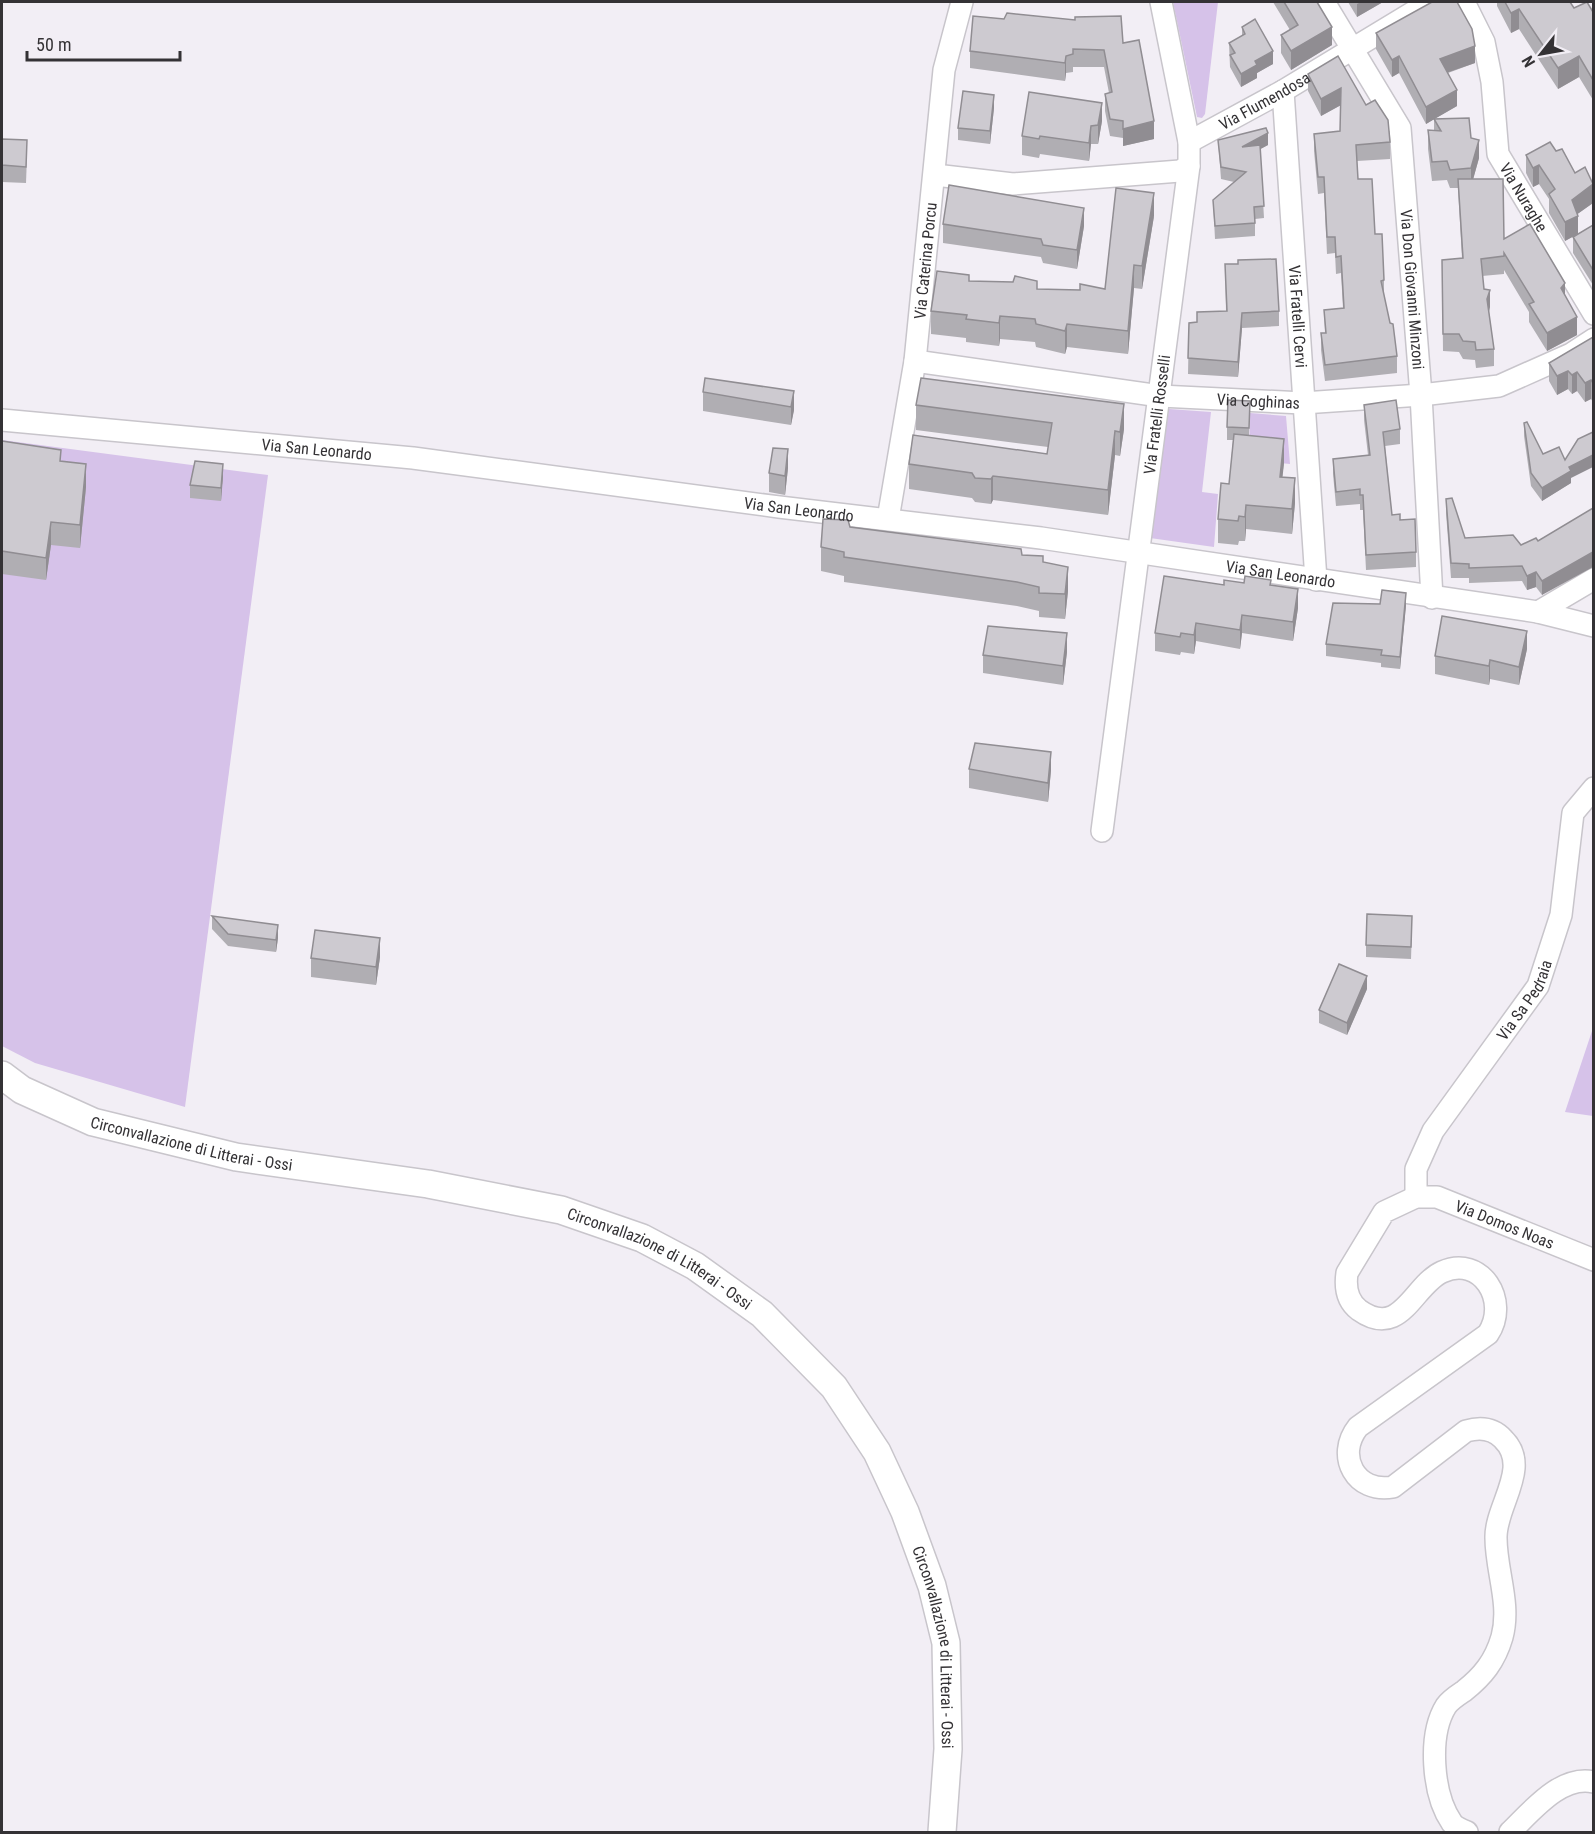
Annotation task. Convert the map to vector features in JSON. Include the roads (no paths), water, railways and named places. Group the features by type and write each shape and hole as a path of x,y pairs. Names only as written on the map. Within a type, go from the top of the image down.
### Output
{"street":[{"name":"Via Caterina Porcu","path":"888,519 915,361 944,70 962,2"},
{"name":"Via Fratelli Rosselli","path":"1102,831 1189,166 1189,142 1161,2"},
{"name":"Via Don Giovanni Minzoni","path":"1324,2 1400,128 1421,395 1432,598"},
{"name":"Via Flumendosa","path":"1189,142 1283,91 1430,2"},
{"name":"Via Nuraghe","path":"1464,2 1484,42 1492,82 1498,154 1593,314"},
{"name":"Via Fratelli Cervi","path":"1283,91 1316,580"},
{"path":"935,176 1013,184 1180,171 1189,166"},
{"name":"Via Coghinas","path":"915,361 1160,396 1303,403 1421,395 1499,386 1570,354 1593,339"},
{"name":"Via San Leonardo","path":"2,420 413,458 779,507 1041,538 1538,612 1593,626"},
{"path":"1538,612 1593,579"},
{"name":"Via Sa Pedraia","path":"1416,1197 1416,1169 1433,1131 1538,986 1561,915 1574,813 1593,789"},
{"name":"Circonvallazione di Litterai - Ossi","path":"2,1075 22,1090 93,1122 225,1155 428,1184 561,1210 642,1238 695,1266 762,1314 834,1387 877,1452 905,1512 932,1586 945,1643 948,1749 942,1833"},
{"path":"1416,1197 1384,1212 1350,1265 1345,1282 1350,1300 1371,1317 1390,1317 1409,1306 1432,1279 1442,1272 1465,1270 1476,1274 1493,1291 1497,1304 1497,1318 1488,1334 1480,1342 1358,1427 1348,1442 1347,1460 1358,1479 1367,1485 1384,1488 1393,1487 1466,1431 1480,1428 1493,1431 1507,1443 1512,1453 1513,1476 1495,1536 1505,1605 1503,1633 1495,1660 1473,1683 1447,1704 1434,1737 1436,1782 1452,1824 1467,1833"},
{"name":"Via Domos Noas","path":"1416,1197 1437,1197 1593,1260"},
{"path":"1510,1833 1558,1789 1583,1780 1593,1782"}]}
